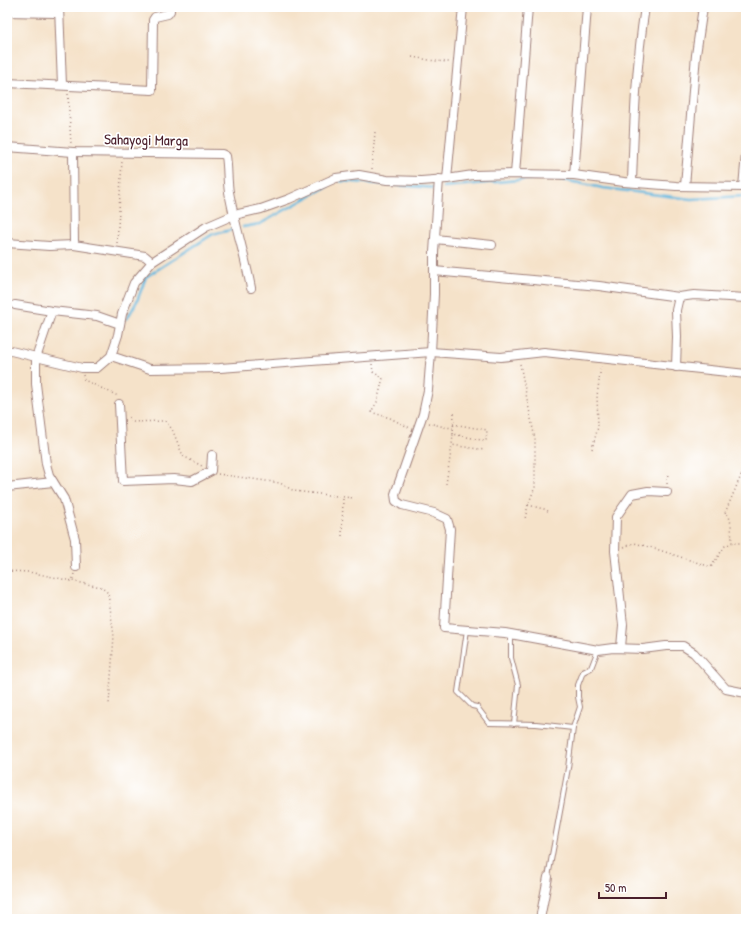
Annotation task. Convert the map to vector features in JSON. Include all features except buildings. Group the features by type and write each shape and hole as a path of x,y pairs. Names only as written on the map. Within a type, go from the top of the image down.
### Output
{"street":[{"path":"7,83 152,90 153,20 154,17 168,14 170,7"},
{"path":"463,7 435,239 431,352 428,390 421,420 395,494 396,501 402,505 447,519 450,529 444,628 511,634 598,650 621,647 644,649 666,646 683,646 694,653 726,689 746,693"},
{"path":"515,174 528,7"},
{"path":"574,176 587,7"},
{"path":"632,182 636,84 645,7"},
{"path":"685,186 696,55 702,7"},
{"path":"7,12 54,13 59,10 65,85"},
{"name":"Sahayogi Marga","path":"7,147 122,154 222,154 226,156 229,190 234,215"},
{"path":"72,152 74,244"},
{"path":"7,350 82,368 97,368 111,356 122,314 134,283 152,262 206,227 234,215 261,209 289,199 336,178 360,176 387,180 422,180 515,174 574,176 685,186 745,187 746,154"},
{"path":"234,215 251,288"},
{"path":"435,239 492,245"},
{"path":"7,243 49,246 74,244 145,256 152,262"},
{"path":"434,271 600,286 680,297 694,295 746,298"},
{"path":"676,367 676,310 680,297"},
{"path":"15,305 97,316 120,324"},
{"path":"52,311 36,358 36,384 46,464 49,475 64,499 75,539 76,567"},
{"path":"111,356 150,369 220,368 431,352 501,357 544,352 746,374"},
{"path":"119,404 122,482 174,479 192,482 211,471 212,455"},
{"path":"7,487 53,482"},
{"path":"621,647 623,626 615,551 616,517 632,494 648,491 667,492"},
{"path":"540,919 548,877"}],"lane":[{"path":"467,630 458,692 472,706 477,707 489,723 536,724 573,728"},
{"path":"511,634 511,658 518,684 514,724"},
{"path":"548,877 568,768 573,728 580,707 578,685 583,672 591,668 598,650"}],"path":[{"path":"412,57 435,61 457,62"},
{"path":"65,85 72,152"},
{"path":"372,177 376,132"},
{"path":"116,251 119,226 122,154"},
{"path":"518,354 535,439 535,487 528,505 525,519"},
{"path":"372,356 373,372 383,378 377,402 371,412 390,418 417,432"},
{"path":"592,449 598,427 597,396 602,358"},
{"path":"82,368 84,380 116,395 119,404"},
{"path":"128,411 130,422 165,421 172,429 184,456 219,475 280,483 294,491 353,498"},
{"path":"446,484 452,445 454,413"},
{"path":"421,420 444,427 453,428"},
{"path":"453,434 486,441 487,430 454,424"},
{"path":"452,445 484,450"},
{"path":"732,543 731,524 729,516 725,513 746,464"},
{"path":"667,492 666,480 668,472"},
{"path":"342,536 343,497"},
{"path":"528,505 550,512"},
{"path":"615,551 634,543 711,567 725,546 732,543 746,543"},
{"path":"72,581 76,567"},
{"path":"7,571 29,572 101,587 108,593 114,636 108,704"}],"waterway":[{"path":"443,187 541,178"},
{"path":"554,178 603,188 691,199 746,196"},
{"path":"340,181 435,188"},
{"path":"243,227 260,224 328,186"},
{"path":"127,319 137,301 146,277 213,234 236,229"}]}
